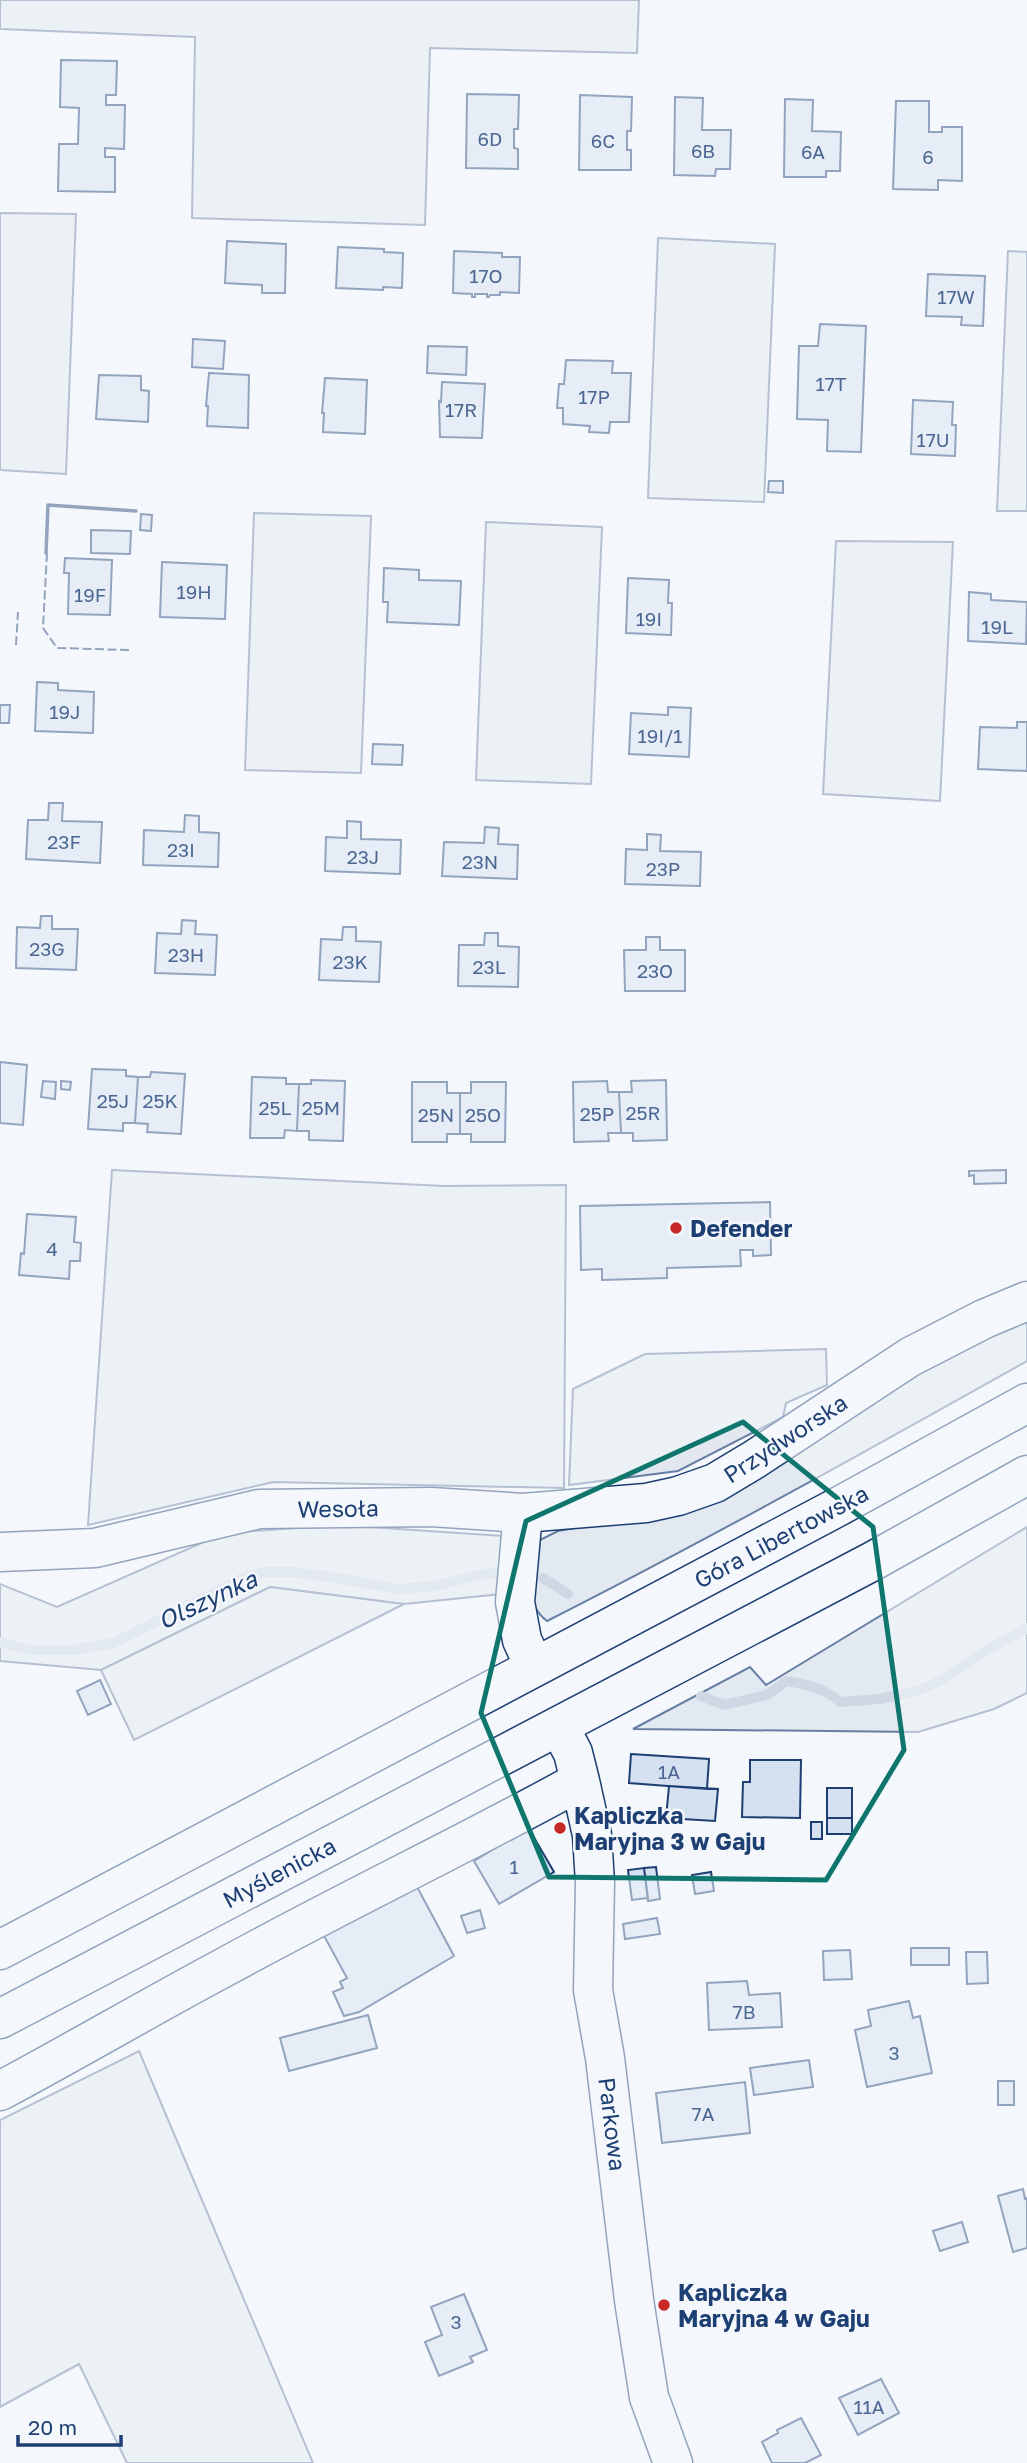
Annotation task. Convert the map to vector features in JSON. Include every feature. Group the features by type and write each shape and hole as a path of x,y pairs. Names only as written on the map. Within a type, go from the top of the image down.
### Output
{"main road":[{"name":"Przydworska","path":"523,1513 646,1503 678,1496 715,1483 755,1460 909,1357 984,1319 1027,1301"},
{"name":"Góra Libertowska","path":"534,1667 845,1503 1027,1403"},
{"path":"559,1726 873,1561 1027,1475"},
{"name":"Wesoła","path":"0,1552 95,1548 259,1509 431,1507 523,1513"},
{"path":"0,1950 534,1667 522,1640 515,1602 523,1513"},
{"name":"Parkowa","path":"559,1726 573,1753 592,1835 595,1883 593,1990 605,2058 634,2300 649,2398 673,2463"},
{"name":"Myślenicka","path":"0,2019 559,1726"},
{"path":"0,2091 223,1967 505,1823 580,1781"}],"highlighted area":[{"path":"743,1422 873,1527 904,1750 826,1880 549,1877 481,1713 526,1521"}],"shaded area":[{"path":"0,0 639,0 637,53 430,48 425,225 192,218 195,37 0,29"},
{"path":"0,213 76,214 66,474 0,470"},
{"path":"658,238 775,244 764,502 648,498"},
{"path":"1008,251 1027,252 1027,511 997,511"},
{"path":"254,513 371,516 361,773 245,770"},
{"path":"486,522 602,527 591,784 476,780"},
{"path":"836,541 953,542 940,801 823,794"},
{"path":"112,1170 444,1186 566,1185 564,1488 273,1482 88,1525"},
{"path":"1027,1316 1027,1361 788,1494 547,1621 533,1604 530,1584 538,1541 558,1531 674,1511 884,1387"},
{"path":"826,1349 827,1385 786,1403 783,1417 678,1471 569,1485 573,1389 645,1354"},
{"path":"338,1525 503,1536 501,1594 404,1604 270,1587 101,1670 0,1661 0,1584 57,1607 224,1533"},
{"path":"1027,1527 1027,1693 994,1709 918,1732 633,1729 750,1667 766,1685"},
{"path":"270,1587 404,1604 134,1740 101,1670"},
{"path":"139,2051 313,2463 127,2463 79,2364 0,2407 0,2120"}],"building":[{"path":"61,60 117,61 116,95 106,95 106,105 125,105 124,149 105,148 105,157 115,157 115,192 58,191 59,144 78,144 79,108 60,107"},
{"path":"467,94 519,95 518,129 514,129 518,169 466,168"},
{"path":"580,95 632,97 631,131 627,131 631,170 579,170"},
{"path":"675,97 703,98 702,130 731,130 730,169 716,169 715,176 674,175"},
{"path":"785,99 813,100 812,131 841,132 840,171 826,171 826,177 784,177"},
{"path":"896,101 929,101 929,132 942,132 942,127 962,127 962,181 938,180 938,190 893,189"},
{"path":"227,241 286,244 285,293 262,293 262,285 225,283"},
{"path":"338,247 384,249 384,252 403,253 402,288 336,288"},
{"path":"454,251 502,253 502,257 520,257 519,293 500,292 500,295 489,297 487,294 475,294 475,297 472,297 472,294 453,293"},
{"path":"928,274 985,276 983,326 961,325 962,317 926,316"},
{"path":"820,324 866,326 861,452 827,451 828,420 797,419 799,346 818,346"},
{"path":"193,339 225,341 223,369 192,367"},
{"path":"428,346 467,347 466,375 427,373"},
{"path":"566,360 613,361 612,373 631,373 629,422 610,422 609,433 589,432 590,426 563,424 563,408 557,408 559,384 564,384"},
{"path":"209,373 249,375 248,428 207,426"},
{"path":"99,375 141,376 141,390 149,391 148,422 96,419"},
{"path":"325,378 367,380 365,434 323,432"},
{"path":"442,382 485,384 482,438 440,437 439,401 441,402"},
{"path":"913,400 953,402 952,425 956,425 955,456 911,454"},
{"path":"769,481 783,481 783,493 768,492"},
{"path":"141,514 152,515 151,531 140,530"},
{"path":"91,530 131,531 130,554 91,553"},
{"path":"65,558 112,560 110,615 68,614 69,573 64,573"},
{"path":"162,562 227,565 225,619 160,617"},
{"path":"384,568 419,570 419,580 461,581 459,625 387,622 388,602 383,602"},
{"path":"628,578 669,580 668,603 672,603 671,635 626,633"},
{"path":"969,592 991,594 991,600 1027,602 1026,644 968,641"},
{"path":"37,682 58,683 58,690 94,692 93,733 35,731"},
{"path":"0,705 10,705 9,723 0,723"},
{"path":"668,707 691,708 689,757 629,754 631,713 668,715"},
{"path":"1017,722 1027,722 1027,771 978,769 980,727 1017,728"},
{"path":"373,744 403,745 402,765 372,764"},
{"path":"49,803 63,803 62,821 102,822 100,863 26,859 28,820 48,820"},
{"path":"185,815 199,816 199,832 219,833 218,867 143,865 144,830 184,832"},
{"path":"347,821 361,822 361,839 401,840 400,874 325,871 326,837 347,838"},
{"path":"485,827 499,828 498,844 518,845 517,879 442,876 444,842 484,843"},
{"path":"647,834 661,835 660,851 701,852 700,886 625,884 626,849 647,850"},
{"path":"41,916 52,916 52,929 78,929 76,970 16,968 17,927 40,928"},
{"path":"182,920 196,921 195,934 217,935 215,975 155,973 157,933 181,934"},
{"path":"343,927 356,927 356,941 381,942 379,982 319,980 321,939 342,940"},
{"path":"485,933 498,933 498,946 519,947 518,987 458,986 459,945 484,945"},
{"path":"646,937 660,937 660,950 685,950 685,991 625,991 624,950 646,950"},
{"path":"0,1062 27,1065 23,1125 0,1123"},
{"path":"92,1069 126,1070 126,1076 138,1077 135,1123 123,1123 123,1131 88,1129"},
{"path":"151,1072 185,1074 181,1134 147,1132 148,1124 135,1123 138,1077 150,1077"},
{"path":"252,1077 286,1078 286,1084 299,1084 297,1131 285,1130 284,1138 250,1138"},
{"path":"311,1080 345,1081 343,1141 309,1140 309,1131 297,1131 299,1084 311,1084"},
{"path":"666,1080 667,1140 633,1141 633,1133 621,1133 619,1092 632,1092 631,1081"},
{"path":"43,1081 56,1082 55,1099 41,1097"},
{"path":"61,1081 71,1082 70,1090 61,1089"},
{"path":"607,1081 608,1092 619,1092 621,1133 608,1133 609,1141 574,1142 573,1082"},
{"path":"412,1082 447,1082 447,1093 460,1093 460,1134 447,1134 447,1142 412,1142"},
{"path":"471,1082 506,1082 505,1142 471,1142 471,1134 460,1134 460,1093 471,1093"},
{"path":"1006,1170 1006,1183 974,1184 974,1175 969,1176 969,1171"},
{"name":"Defender","path":"770,1202 771,1255 753,1256 753,1250 740,1250 741,1266 667,1268 667,1278 602,1280 602,1269 581,1270 580,1206"},
{"path":"27,1214 76,1217 74,1242 81,1243 80,1261 70,1261 69,1279 19,1275 21,1253 24,1254"},
{"path":"100,1680 111,1704 88,1715 77,1691"},
{"path":"631,1754 709,1759 707,1789 629,1783"},
{"path":"750,1760 801,1760 800,1818 742,1817 743,1782 750,1782"},
{"path":"669,1786 718,1789 715,1821 666,1818"},
{"path":"827,1788 852,1788 852,1818 827,1818"},
{"path":"827,1818 852,1818 852,1834 827,1834"},
{"path":"811,1822 822,1822 822,1839 811,1839"},
{"path":"529,1829 554,1872 499,1904 474,1861 499,1846 494,1838 508,1830 513,1839"},
{"path":"656,1867 660,1899 648,1901 644,1868"},
{"path":"644,1868 648,1898 632,1900 628,1870"},
{"path":"711,1872 714,1891 695,1894 692,1875"},
{"path":"416,1885 454,1956 359,2012 344,2016 333,1992 343,1988 340,1982 347,1978 323,1934"},
{"path":"480,1910 485,1928 467,1933 461,1916"},
{"path":"657,1918 660,1934 625,1939 623,1924"},
{"path":"911,1948 949,1948 949,1965 911,1965"},
{"path":"850,1950 852,1979 824,1980 823,1951"},
{"path":"966,1952 987,1952 988,1983 967,1984"},
{"path":"747,1981 749,1995 780,1993 782,2027 709,2030 707,1983"},
{"path":"909,2001 913,2018 920,2016 932,2073 867,2087 855,2030 871,2026 868,2010"},
{"path":"368,2015 377,2048 289,2071 280,2038"},
{"path":"809,2060 813,2087 754,2095 750,2068"},
{"path":"998,2081 1014,2081 1014,2105 998,2105"},
{"path":"745,2082 750,2133 662,2143 656,2093"},
{"path":"1023,2189 1025,2199 1027,2198 1027,2248 1013,2252 998,2196"},
{"path":"962,2222 968,2242 940,2251 933,2231"},
{"path":"464,2294 487,2350 470,2357 473,2362 439,2376 425,2342 442,2335 431,2307"},
{"path":"881,2379 899,2413 858,2435 839,2398"},
{"path":"801,2418 821,2455 805,2463 772,2463 762,2442 778,2433 777,2430"}],"waterway":[{"name":"Olszynka","path":"0,1642 30,1650 74,1650 113,1643 241,1579 263,1572 292,1572 397,1589 436,1586 501,1572"},
{"name":"Olszynka","path":"543,1578 568,1594"},
{"name":"Olszynka","path":"701,1696 724,1705 767,1695 786,1681 815,1687 840,1702 879,1699 917,1691 940,1681 985,1651 1027,1628"}],"fence":[{"path":"47,553 43,628 57,648 129,650"},
{"path":"16,645 18,612"}],"wall":[{"path":"46,553 48,505 136,511"}],"place":[{"name":"Defender","path":"676,1228"},
{"name":"Kapliczka Maryjna 3 w Gaju","path":"560,1828"},
{"name":"Kapliczka Maryjna 4 w Gaju","path":"664,2305"}]}
